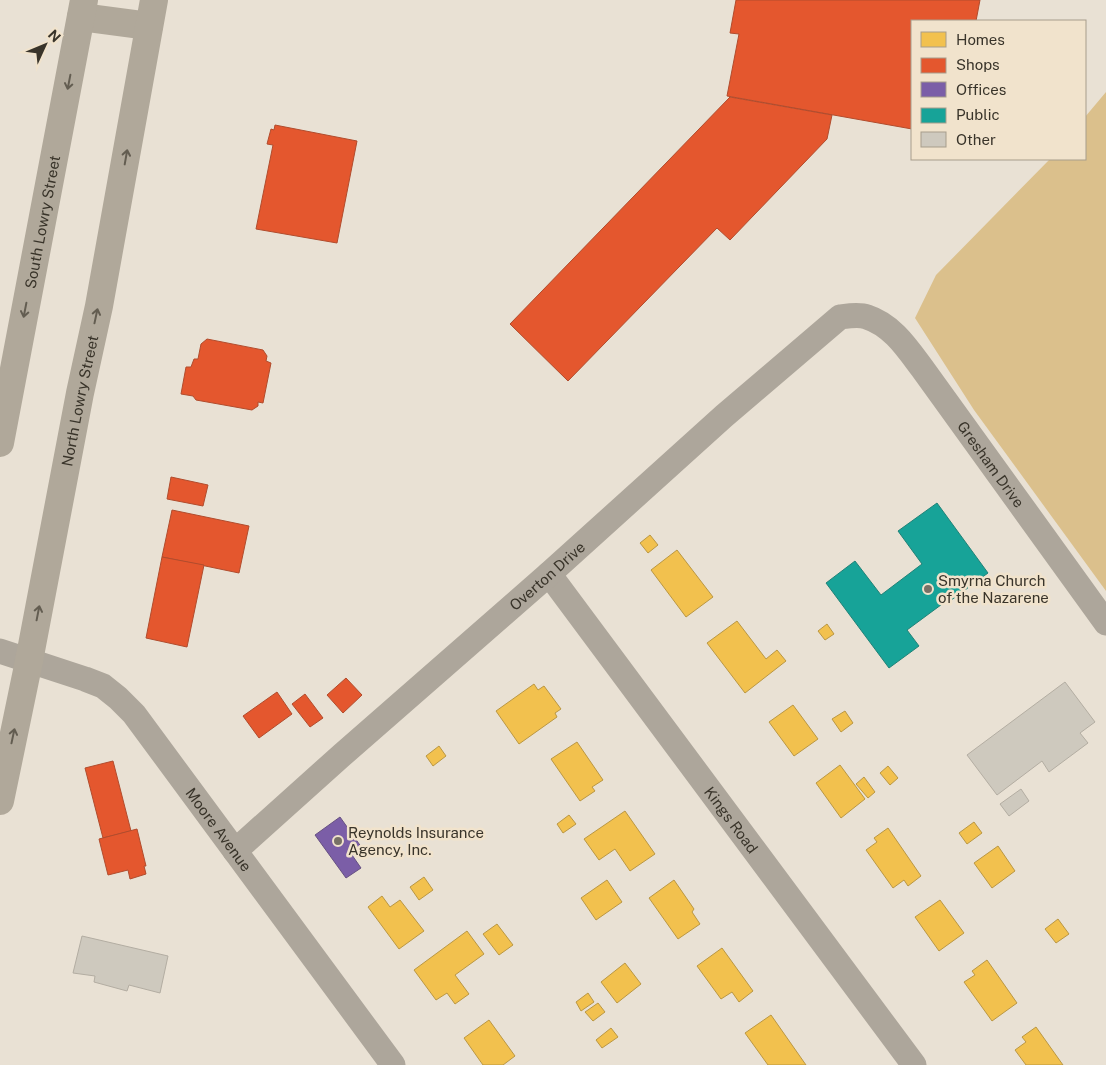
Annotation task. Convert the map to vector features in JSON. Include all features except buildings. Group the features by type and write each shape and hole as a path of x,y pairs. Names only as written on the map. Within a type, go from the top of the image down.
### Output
{"main road":[{"path":"83,8 151,13"},
{"name":"South Lowry Street","path":"0,443 83,8"},
{"name":"North Lowry Street","path":"0,800 29,661 80,393 99,306 151,13"}],"street":[{"name":"Overton Drive","path":"235,851 549,574 724,416 840,317 866,317"},
{"name":"Gresham Drive","path":"866,317 883,324 899,339 922,368 1106,623"},
{"name":"Kings Road","path":"549,574 914,1065"},
{"name":"Moore Avenue","path":"0,651 103,686 134,714 393,1065"}],"shaded area":[{"path":"1106,92 1106,591 974,410 915,318 936,275 1049,160 1086,160 1086,116"}],"place":[{"name":"Smyrna Church of the Nazarene","path":"928,589"},
{"name":"Reynolds Insurance Agency, Inc.","path":"338,841"}]}
